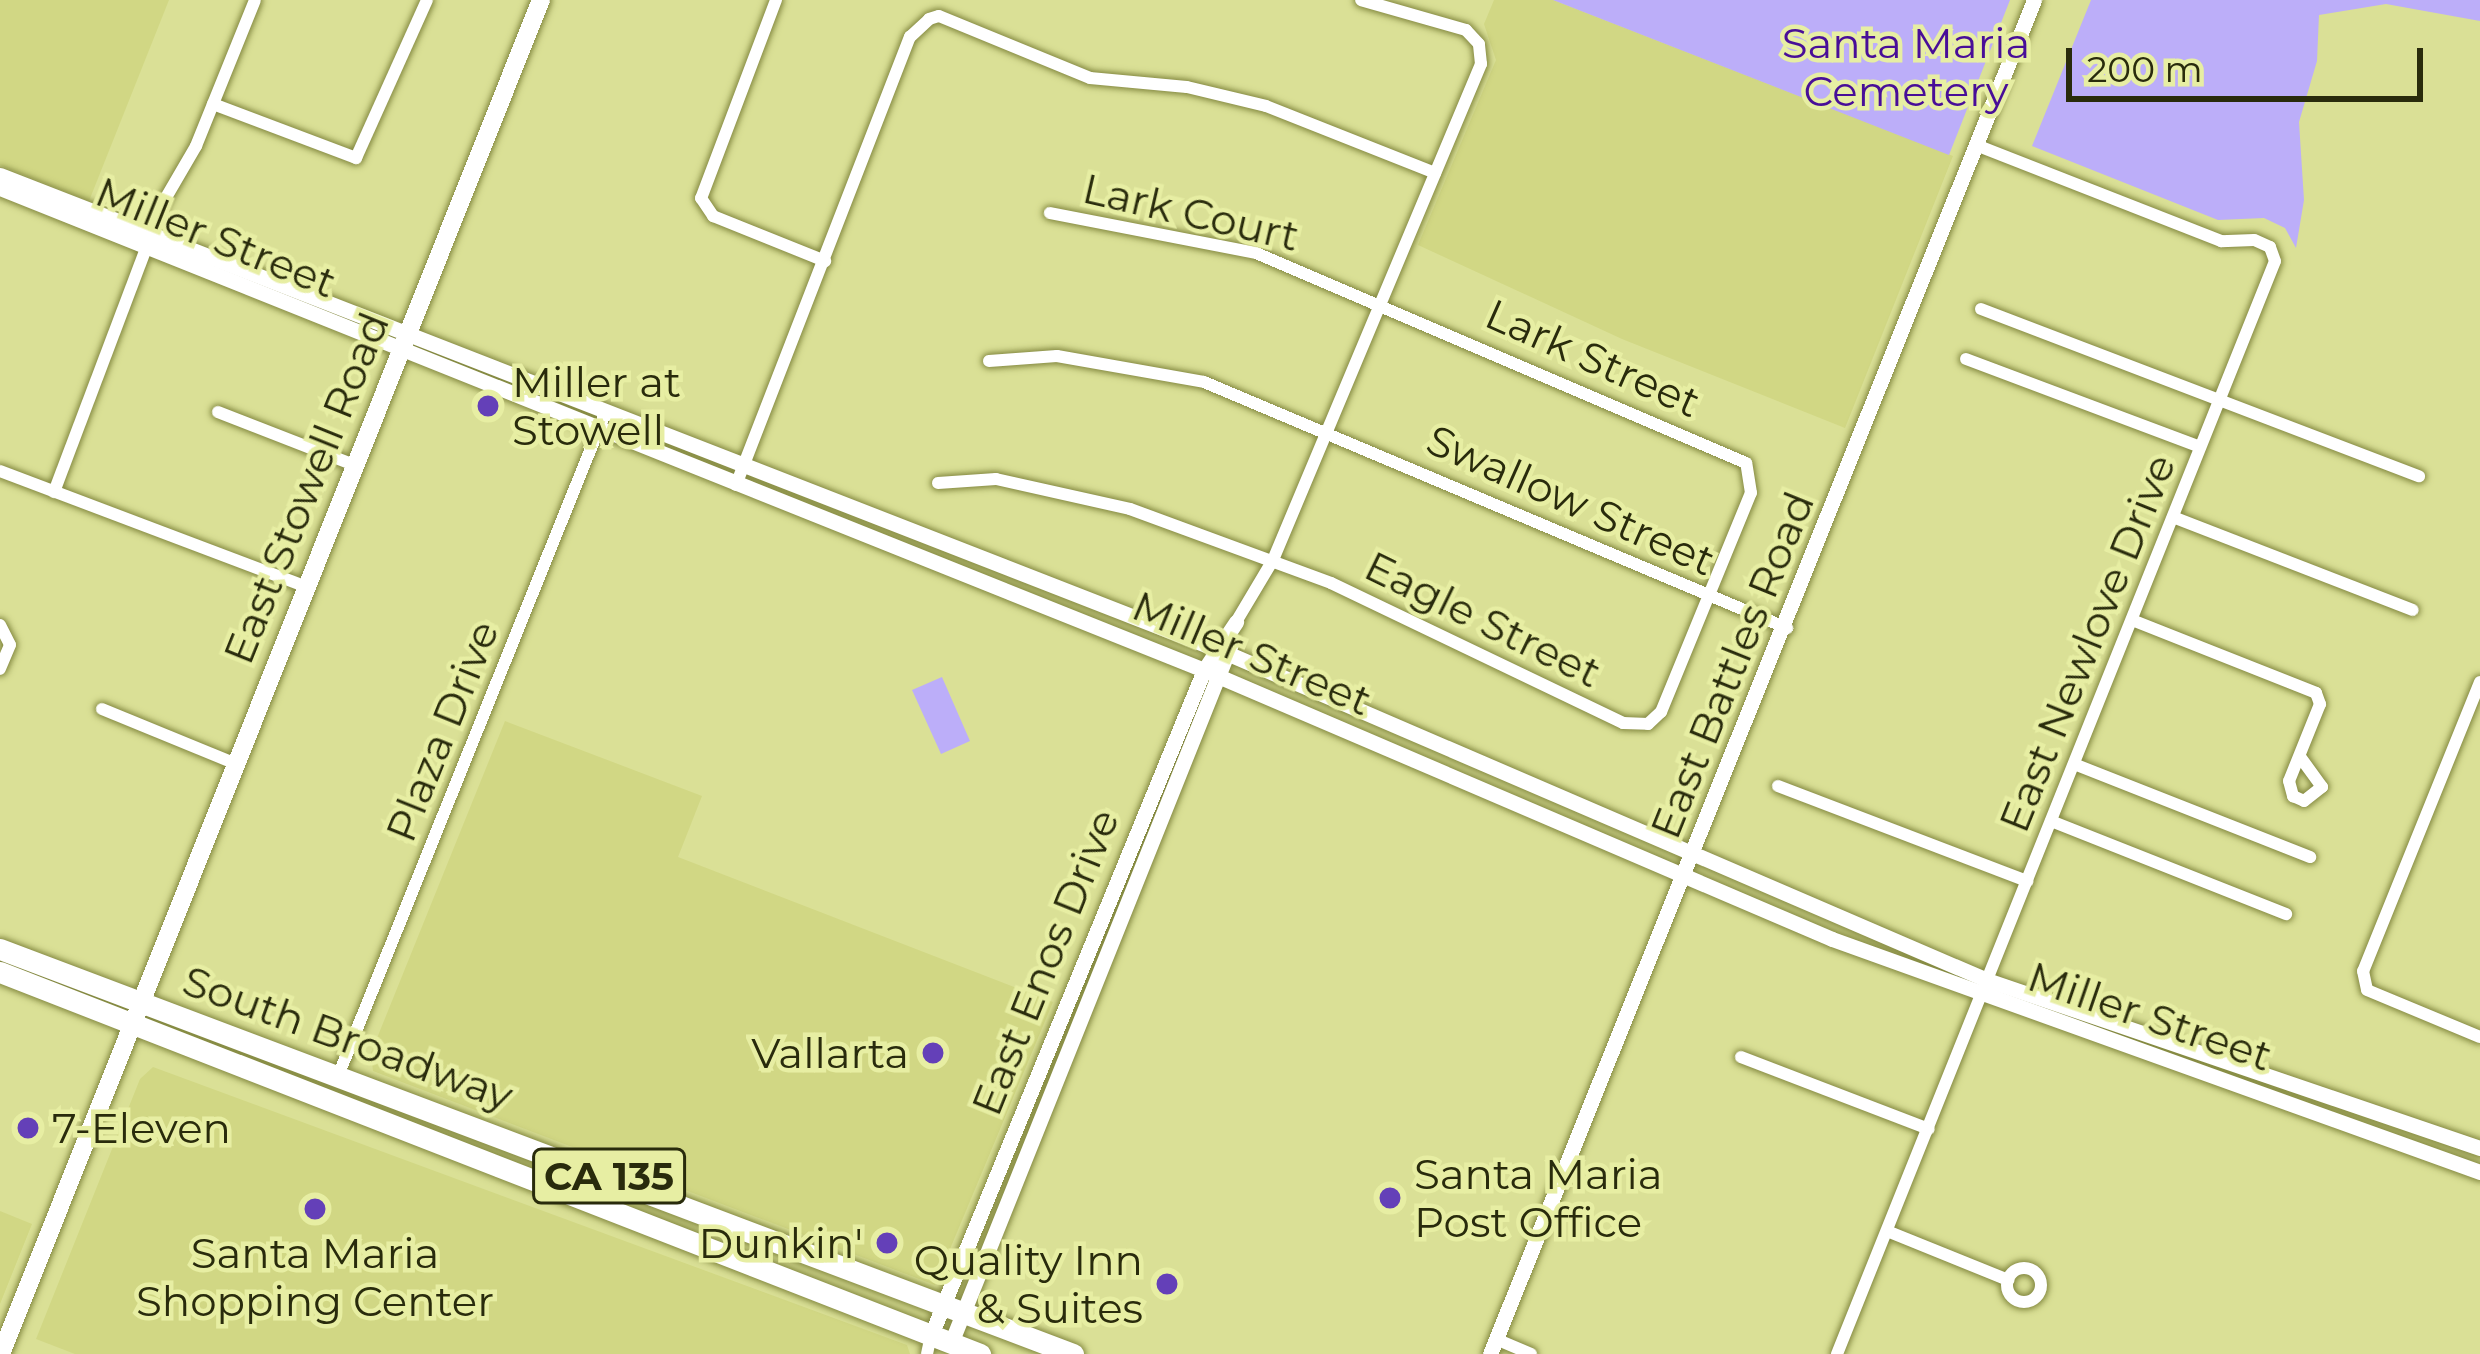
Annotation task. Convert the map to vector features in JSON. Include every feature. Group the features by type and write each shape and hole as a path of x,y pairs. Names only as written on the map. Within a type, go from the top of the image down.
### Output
{"main road":[{"name":"East Stowell Road","path":"1,1354 541,0"},
{"name":"South Broadway","path":"1,958 338,1076 1073,1354"},
{"name":"South Broadway","path":"1,958 133,1027 938,1346 980,1354"}],"street":[{"path":"54,492 148,242 213,104 255,0"},
{"path":"213,104 356,158 427,0"},
{"path":"776,0 701,198 712,216 825,261"},
{"name":"East Enos Drive","path":"954,1308 1204,670 1222,652 1274,560 1481,64 1479,44 1466,30 1361,0"},
{"name":"East Battles Road","path":"1493,1347 1694,858 2034,0"},
{"path":"736,484 910,37 939,16 1090,78 1221,93 1435,173"},
{"name":"East Newlove Drive","path":"1837,1354 2275,261 2270,247 2221,241 1976,145"},
{"name":"Miller Street","path":"0,175 148,242"},
{"name":"Miller Street","path":"0,188 148,242 598,429 1222,677 1685,879 2480,1172"},
{"name":"Lark Court","path":"1050,213 1256,253 1383,302"},
{"name":"Lark Street","path":"1383,302 1557,385 1733,454 1750,468 1751,493 1709,597"},
{"path":"1981,309 2419,476"},
{"name":"Miller Street","path":"402,345 606,411 1222,652 1984,988 2480,1148"},
{"name":"Swallow Street","path":"989,361 1026,355 1132,364 1329,430 1786,628"},
{"path":"1966,359 2200,447"},
{"name":"Plaza Drive","path":"338,1076 606,411"},
{"path":"218,412 353,465"},
{"path":"0,471 304,586"},
{"name":"Eagle Street","path":"938,483 1023,484 1130,509 1274,560 1623,723 1648,724 1661,712 1709,597"},
{"path":"2173,517 2413,610"},
{"path":"2132,620 2317,693 2301,758"},
{"path":"0,625 10,645 0,669"},
{"name":"East Enos Drive","path":"938,1346 1222,677 1222,652"},
{"path":"2480,682 2363,982 2380,997 2480,1037"},
{"path":"102,710 236,764"},
{"path":"2074,764 2310,856"},
{"path":"1778,786 2027,881"},
{"path":"2051,821 2286,914"},
{"path":"1742,1058 1929,1129"},
{"path":"1887,1232 2008,1280"},
{"path":"1493,1347 1531,1354"}],"shaded area":[{"path":"0,0 169,0 89,201 0,165"},
{"path":"1494,0 1553,0 1953,156 1845,428 1622,339 1418,245 1496,60 1484,24"},
{"path":"505,721 702,796 678,857 1053,1002 935,1285 373,1071 371,1053"},
{"name":"Santa Maria Shopping Center","path":"153,1067 907,1345 910,1354 75,1354 36,1339 140,1079"},
{"path":"0,1211 32,1224 0,1304"}],"green space":[{"name":"Santa Maria Cemetery","path":"1553,0 2010,0 1949,155"},
{"path":"2091,0 2480,0 2480,21 2386,4 2319,15 2317,61 2299,122 2304,200 2296,248 2285,228 2264,218 2218,220 2032,146"},
{"path":"942,677 970,741 941,754 912,690"}],"place":[{"name":"Miller at Stowell","path":"488,406"},
{"name":"Vallarta","path":"933,1053"},
{"name":"7-Eleven","path":"28,1128"},
{"name":"Santa Maria Post Office","path":"1390,1198"},
{"name":"Santa Maria Shopping Center","path":"315,1209"},
{"name":"Dunkin'","path":"887,1243"},
{"name":"Quality Inn & Suites","path":"1167,1284"}]}
